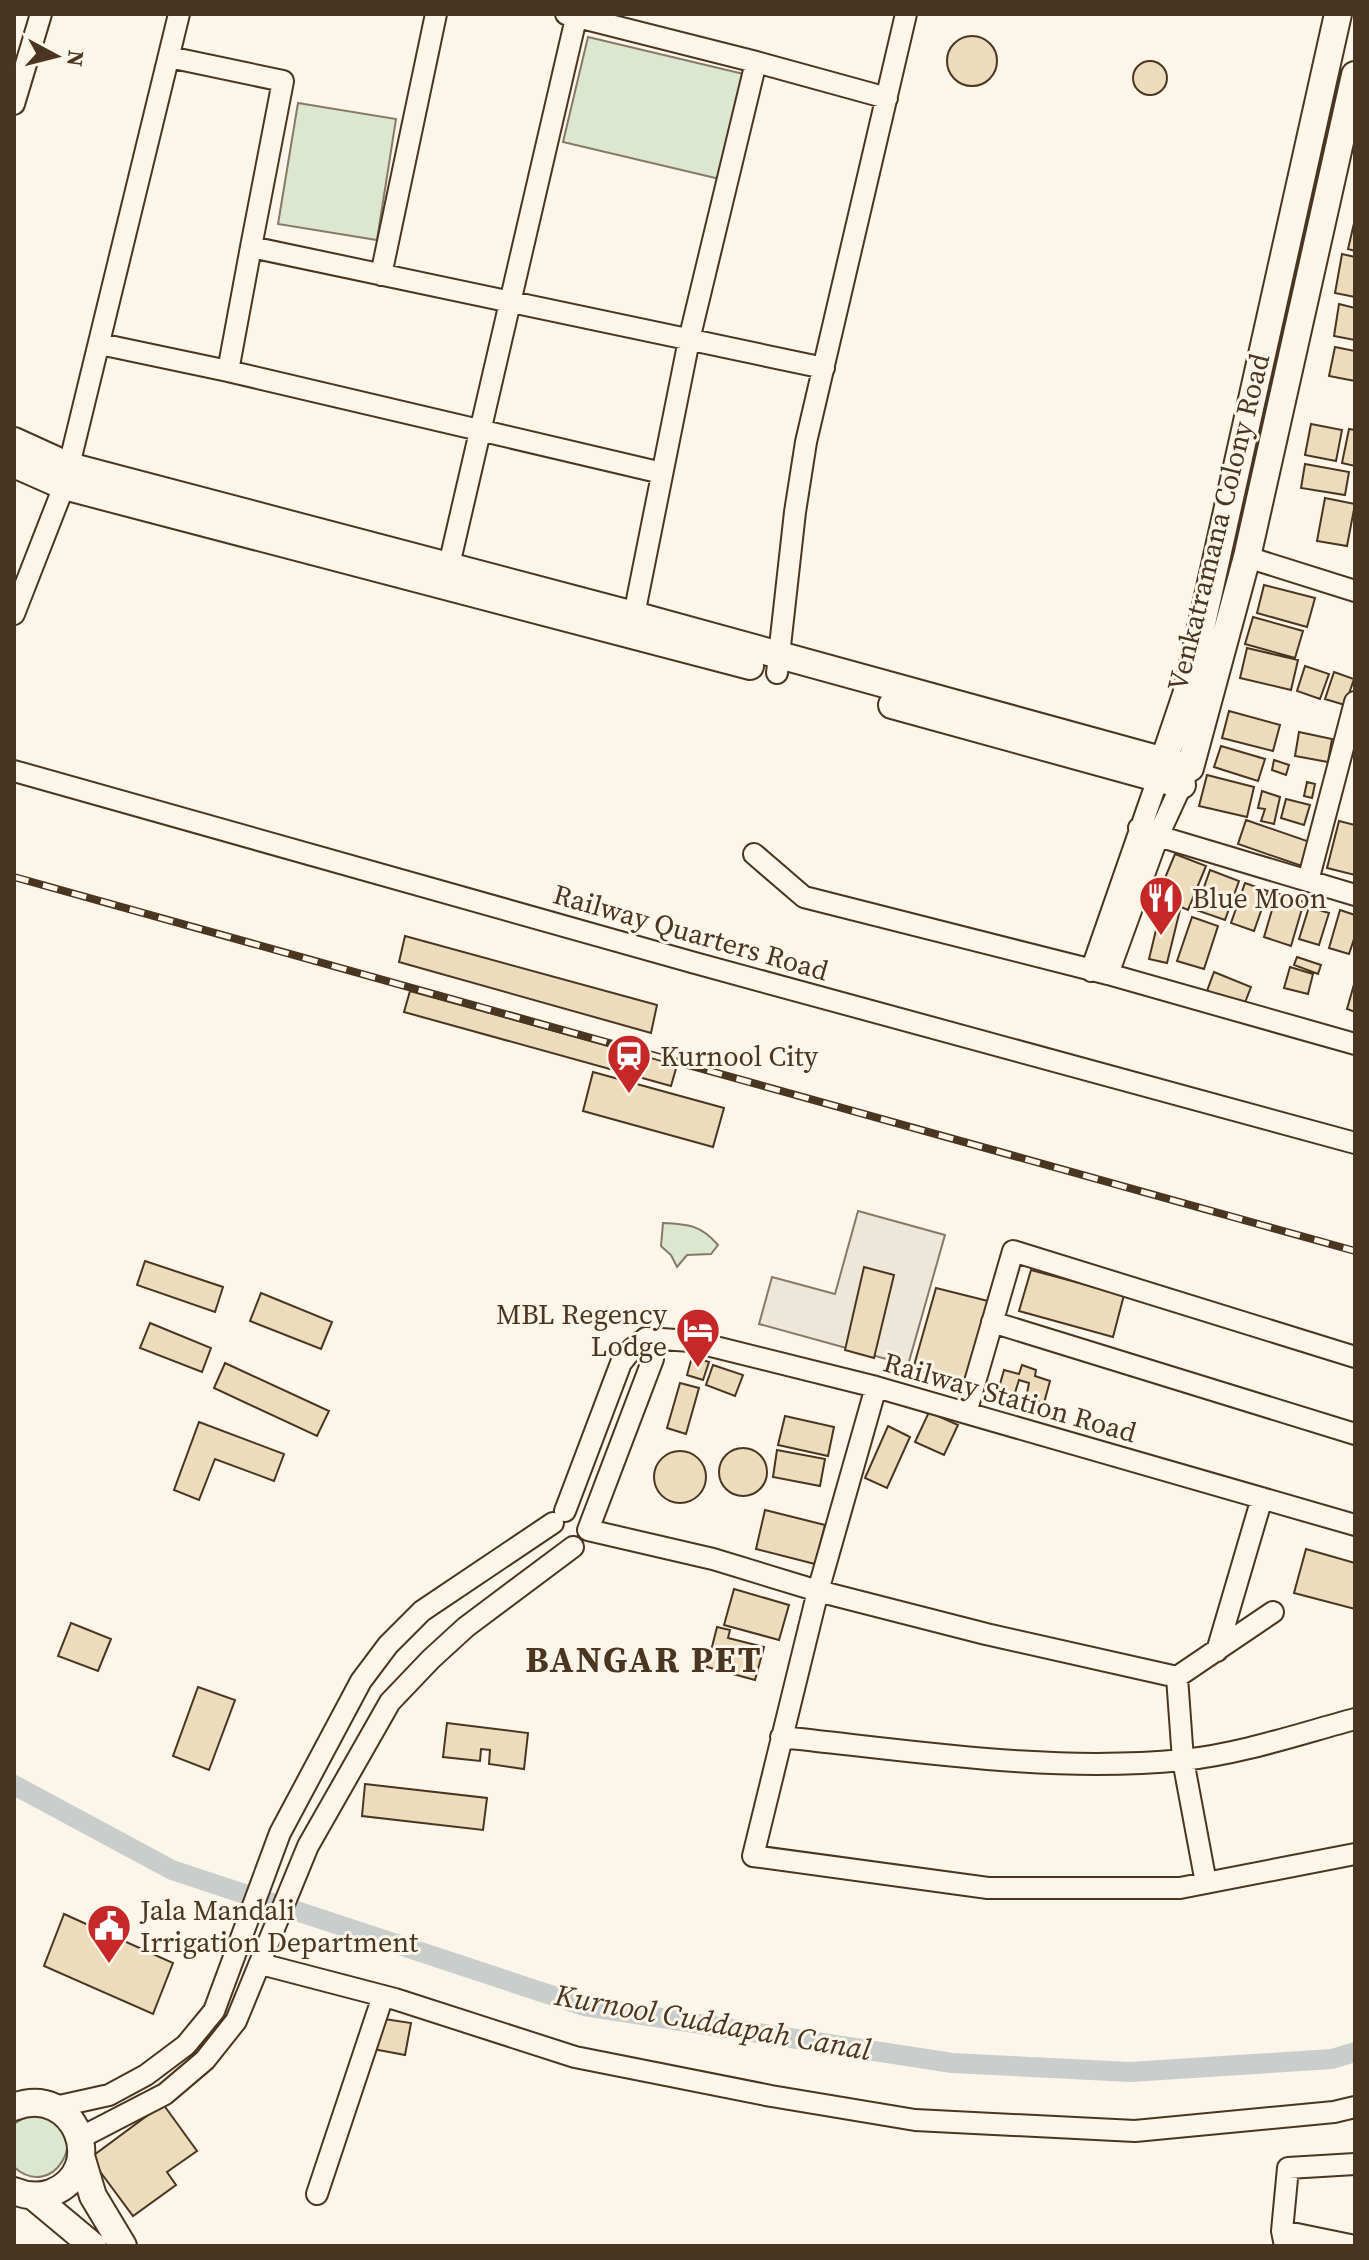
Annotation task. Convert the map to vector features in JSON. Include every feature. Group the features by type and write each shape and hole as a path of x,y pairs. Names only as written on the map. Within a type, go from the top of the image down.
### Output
{"main road":[{"path":"14,464 447,576 1173,773 1186,695 1338,14"},
{"name":"Venkatramana Colony Road","path":"1173,773 1247,557 1347,150 1355,75"},
{"path":"14,441 67,476"},
{"path":"447,576 634,615 778,665"},
{"path":"18,2102 55,2107 75,2125 93,2196 123,2246"},
{"path":"20,2194 46,2195 59,2189 77,2169 80,2147"},
{"path":"20,2194 93,2246"}],"street":[{"path":"14,104 41,14"},
{"path":"14,614 67,476 179,14"},
{"path":"381,275 436,14"},
{"path":"778,665 804,456 906,14"},
{"path":"447,576 573,15 887,98"},
{"path":"169,57 283,81 228,371"},
{"path":"634,615 689,340 756,62"},
{"path":"251,247 824,368"},
{"path":"100,344 662,473"},
{"path":"1247,557 1355,591"},
{"path":"1308,881 1348,760 1355,702"},
{"name":"Railway Quarters Road","path":"14,771 695,963 1355,1143"},
{"name":"Venkatramana Colony Road","path":"1099,972 1148,832 1173,773"},
{"path":"1148,832 1355,895"},
{"path":"754,854 804,897 1099,972 1355,1044"},
{"path":"966,1413 1013,1251 1355,1357"},
{"path":"992,1322 1355,1434"},
{"path":"80,2147 165,2094 205,2060 236,2021 308,1846 390,1702 466,1627 583,1541 653,1359 646,1338 621,1363 559,1517 553,1535 573,1547"},
{"name":"Railway Station Road","path":"646,1338 691,1341 876,1387 1355,1525"},
{"path":"876,1387 818,1591 753,1856 988,1888 1180,1888 1355,1854"},
{"path":"1217,1651 1262,1498"},
{"path":"55,2107 109,2095 146,2075 186,2045 214,2011 280,1833 338,1721 361,1681 388,1645 422,1611 559,1517 582,1514 588,1530"},
{"path":"588,1530 713,1559 818,1591 986,1634 1177,1677 1273,1612"},
{"path":"1177,1677 1183,1760 1206,1883"},
{"path":"781,1737 1034,1764 1183,1760 1355,1719"},
{"path":"261,1964 383,1996 575,2057 771,2096 915,2120 1135,2131 1334,2112 1355,2107"},
{"path":"317,2194 383,1996"},
{"path":"1355,2164 1288,2168 1283,2238 1355,2246"}],"green space":[{"path":"588,37 748,75 724,180 563,142"},
{"path":"298,103 396,119 377,240 278,224"},
{"path":"663,1223 694,1227 718,1245 711,1254 687,1255 677,1267 671,1255 661,1246"},
{"path":"30,2114 49,2117 61,2126 67,2137 67,2150 62,2162 42,2176 28,2176 14,2167 14,2124"}],"shaded area":[{"path":"858,1211 945,1235 908,1365 759,1324 772,1277 835,1294"}],"building":[{"path":"962,37 982,37 996,51 996,71 982,85 962,85 948,71 948,51"},
{"path":"1150,61 1162,66 1167,78 1162,90 1150,95 1138,90 1133,78 1138,66"},
{"path":"1355,219 1355,251 1348,249"},
{"path":"1342,254 1355,257 1355,297 1335,293"},
{"path":"1339,304 1355,308 1355,340 1334,336"},
{"path":"1335,347 1355,351 1355,381 1329,376"},
{"path":"1311,424 1342,430 1336,461 1305,455"},
{"path":"1349,429 1355,430 1355,466 1342,463"},
{"path":"1305,464 1349,472 1345,495 1301,488"},
{"path":"1325,498 1355,504 1347,546 1317,541"},
{"path":"1264,585 1315,598 1307,627 1257,613"},
{"path":"1253,617 1303,631 1295,658 1245,644"},
{"path":"1247,648 1298,660 1291,690 1240,678"},
{"path":"1305,666 1329,674 1320,699 1297,691"},
{"path":"1334,672 1354,679 1345,705 1325,699"},
{"path":"1229,711 1280,725 1273,751 1222,738"},
{"path":"1299,732 1332,739 1328,762 1295,756"},
{"path":"1221,746 1265,759 1258,781 1214,767"},
{"path":"1274,760 1289,765 1286,775 1272,770"},
{"path":"1207,775 1254,787 1247,817 1199,806"},
{"path":"1307,782 1315,784 1312,798 1304,796"},
{"path":"1262,791 1280,797 1274,824 1261,821 1265,809 1258,808"},
{"path":"1286,799 1310,805 1304,825 1281,818"},
{"path":"1246,820 1310,842 1302,866 1238,844"},
{"path":"1339,821 1355,825 1355,875 1327,868"},
{"path":"1175,854 1206,866 1188,910 1157,897"},
{"path":"1210,870 1239,881 1225,920 1196,910"},
{"path":"1245,883 1268,891 1254,931 1231,923"},
{"path":"1277,893 1304,902 1291,946 1264,937"},
{"path":"1162,905 1180,910 1167,963 1149,959"},
{"path":"1309,907 1329,913 1319,945 1299,939"},
{"path":"1340,910 1355,915 1355,936 1349,954 1329,948"},
{"path":"1192,917 1218,926 1204,969 1177,961"},
{"path":"405,936 657,1005 651,1033 399,962"},
{"path":"1297,957 1321,965 1318,974 1294,965"},
{"path":"1290,967 1313,974 1308,994 1284,988"},
{"path":"1214,972 1251,987 1244,1005 1207,991"},
{"path":"1355,981 1355,1012 1347,1009"},
{"path":"410,991 677,1065 671,1086 404,1012"},
{"path":"593,1072 724,1108 713,1147 583,1111"},
{"path":"145,1261 223,1287 215,1312 137,1285"},
{"path":"864,1267 894,1275 874,1358 845,1350"},
{"path":"1031,1270 1124,1295 1113,1337 1019,1311"},
{"path":"936,1288 988,1301 966,1383 913,1369"},
{"path":"261,1293 332,1322 321,1349 250,1321"},
{"path":"150,1323 211,1348 202,1372 140,1348"},
{"name":"MBL Regency Lodge","path":"692,1357 709,1362 703,1380 687,1375"},
{"path":"225,1363 329,1411 317,1436 214,1388"},
{"path":"713,1365 743,1375 735,1396 706,1385"},
{"path":"1022,1365 1036,1370 1035,1376 1050,1381 1044,1403 1026,1398 1029,1383 1019,1380 1014,1396 998,1391 1004,1370 1019,1374"},
{"path":"680,1383 699,1388 686,1434 667,1428"},
{"path":"929,1412 958,1425 944,1455 915,1442"},
{"path":"785,1416 834,1427 828,1456 778,1445"},
{"path":"199,1422 284,1454 274,1481 215,1459 199,1500 174,1490"},
{"path":"888,1426 910,1437 887,1488 865,1478"},
{"path":"743,1448 760,1455 767,1472 760,1489 743,1496 726,1489 719,1472 726,1455"},
{"path":"777,1450 825,1459 820,1486 773,1477"},
{"path":"680,1451 699,1458 706,1477 699,1496 680,1503 661,1496 654,1477 661,1458"},
{"path":"765,1510 825,1525 815,1564 756,1549"},
{"path":"1306,1549 1355,1563 1355,1609 1294,1593"},
{"path":"734,1589 789,1605 779,1640 724,1625"},
{"path":"71,1623 111,1639 98,1671 58,1656"},
{"path":"717,1627 730,1630 728,1638 764,1647 755,1680 707,1667"},
{"path":"198,1687 235,1700 209,1770 173,1756"},
{"path":"447,1723 528,1733 524,1769 489,1764 490,1750 481,1749 480,1761 443,1757"},
{"path":"365,1784 487,1798 483,1830 362,1816"},
{"name":"Jala Mandali Irrigation Department","path":"64,1914 173,1963 153,2014 44,1966"},
{"path":"378,2018 411,2023 405,2055 373,2049"},
{"path":"163,2104 197,2151 167,2172 176,2185 133,2216 90,2158"}],"waterway":[{"name":"Kurnool Cuddapah Canal","path":"14,1785 172,1870 584,2006 952,2063 1130,2072 1332,2059 1355,2052"}],"railway":[{"path":"14,877 1355,1251"}],"place":[{"name":"Blue Moon","path":"1161,937"},
{"name":"Kurnool City","path":"629,1095"},
{"name":"MBL Regency Lodge","path":"698,1369"},
{"name":"Jala Mandali Irrigation Department","path":"109,1965"}],"district":[{"name":"BANGAR PET","path":"644,1659"}]}
